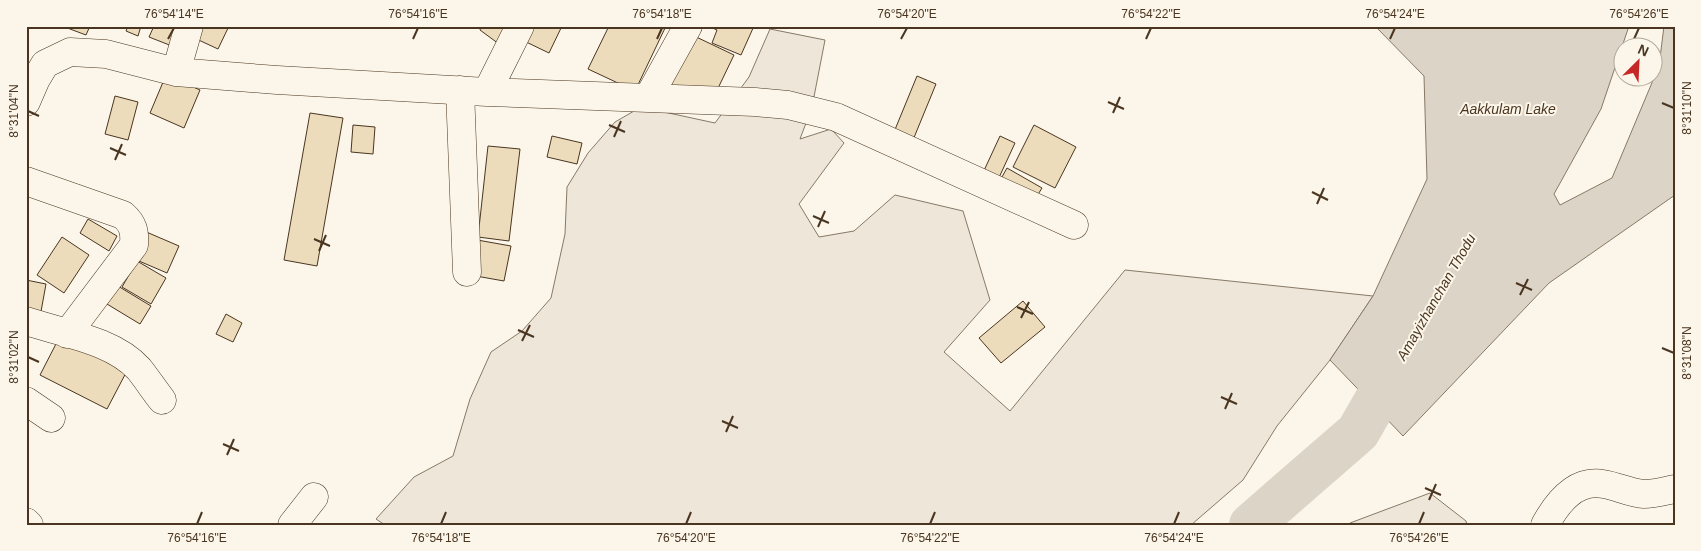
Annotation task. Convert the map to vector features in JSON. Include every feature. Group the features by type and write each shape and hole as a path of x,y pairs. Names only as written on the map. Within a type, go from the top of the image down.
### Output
{"street":[{"path":"176,72 189,26"},
{"path":"467,272 473,91 520,26"},
{"path":"648,98 688,26"},
{"path":"29,85 44,64 70,52 106,54 176,72 277,80 788,105 836,117 1074,225"},
{"path":"26,181 123,215 131,222 135,233 134,245 67,334"},
{"path":"26,321 102,344 118,352 138,368 162,400"},
{"path":"26,401 52,418"},
{"path":"1545,525 1556,504 1574,490 1588,484 1603,484 1645,494 1675,489"},
{"path":"292,525 314,497"},
{"path":"26,522 29,525"}],"shaded area":[{"path":"770,29 825,40 812,107 800,139 831,129 844,143 799,204 819,237 854,231 895,195 963,211 990,300 944,352 1010,411 1125,270 1373,296 1330,360 1277,426 1243,480 1191,525 385,525 376,519 414,477 453,456 470,399 491,352 522,331 551,298 565,234 567,187 588,153 615,122 641,107 715,123 749,77"},
{"path":"1430,493 1466,521 1467,525 1349,525 1350,523"}],"water":[{"name":"Aakkulam Lake","path":"1375,26 1629,26 1625,38 1614,38 1614,70 1601,109 1554,194 1560,205 1612,178 1650,88 1664,88 1664,26 1675,26 1675,195 1549,283 1403,436 1330,360 1373,296 1427,179 1424,76"}],"building":[{"path":"62,26 90,26 86,35"},
{"path":"128,26 141,26 138,36 126,31"},
{"path":"154,26 186,26 177,48 149,37"},
{"path":"195,26 229,26 218,49 190,36"},
{"path":"481,26 512,26 499,44 480,30"},
{"path":"526,26 562,26 549,53 520,39"},
{"path":"609,26 666,26 635,91 588,69"},
{"path":"708,26 754,26 741,55 712,43 717,30"},
{"path":"690,34 734,55 708,109 664,88"},
{"path":"166,75 200,90 184,128 150,113"},
{"path":"917,76 936,84 913,140 894,132"},
{"path":"115,96 138,102 128,140 105,134"},
{"path":"310,113 343,118 317,266 284,260"},
{"path":"353,125 375,127 373,154 351,152"},
{"path":"1034,125 1076,147 1055,188 1013,167"},
{"path":"552,136 582,143 577,164 547,157"},
{"path":"1000,136 1015,143 996,184 981,177"},
{"path":"488,146 520,149 509,241 478,237"},
{"path":"1007,168 1042,188 1032,204 998,184"},
{"path":"88,219 117,236 109,251 80,233"},
{"path":"144,231 179,246 167,273 132,258"},
{"path":"62,237 89,255 64,293 37,275"},
{"path":"466,238 511,246 504,281 459,273"},
{"path":"137,261 166,278 151,304 122,287"},
{"path":"26,280 46,284 40,317 26,314"},
{"path":"113,283 151,306 140,324 102,301"},
{"path":"1023,301 1045,327 1001,363 979,338"},
{"path":"226,314 242,323 233,342 216,334"},
{"path":"59,338 129,367 107,409 40,375"}],"waterway":[{"name":"Amayizhanchan Thodu","path":"1251,525 1358,432 1404,352"}]}
